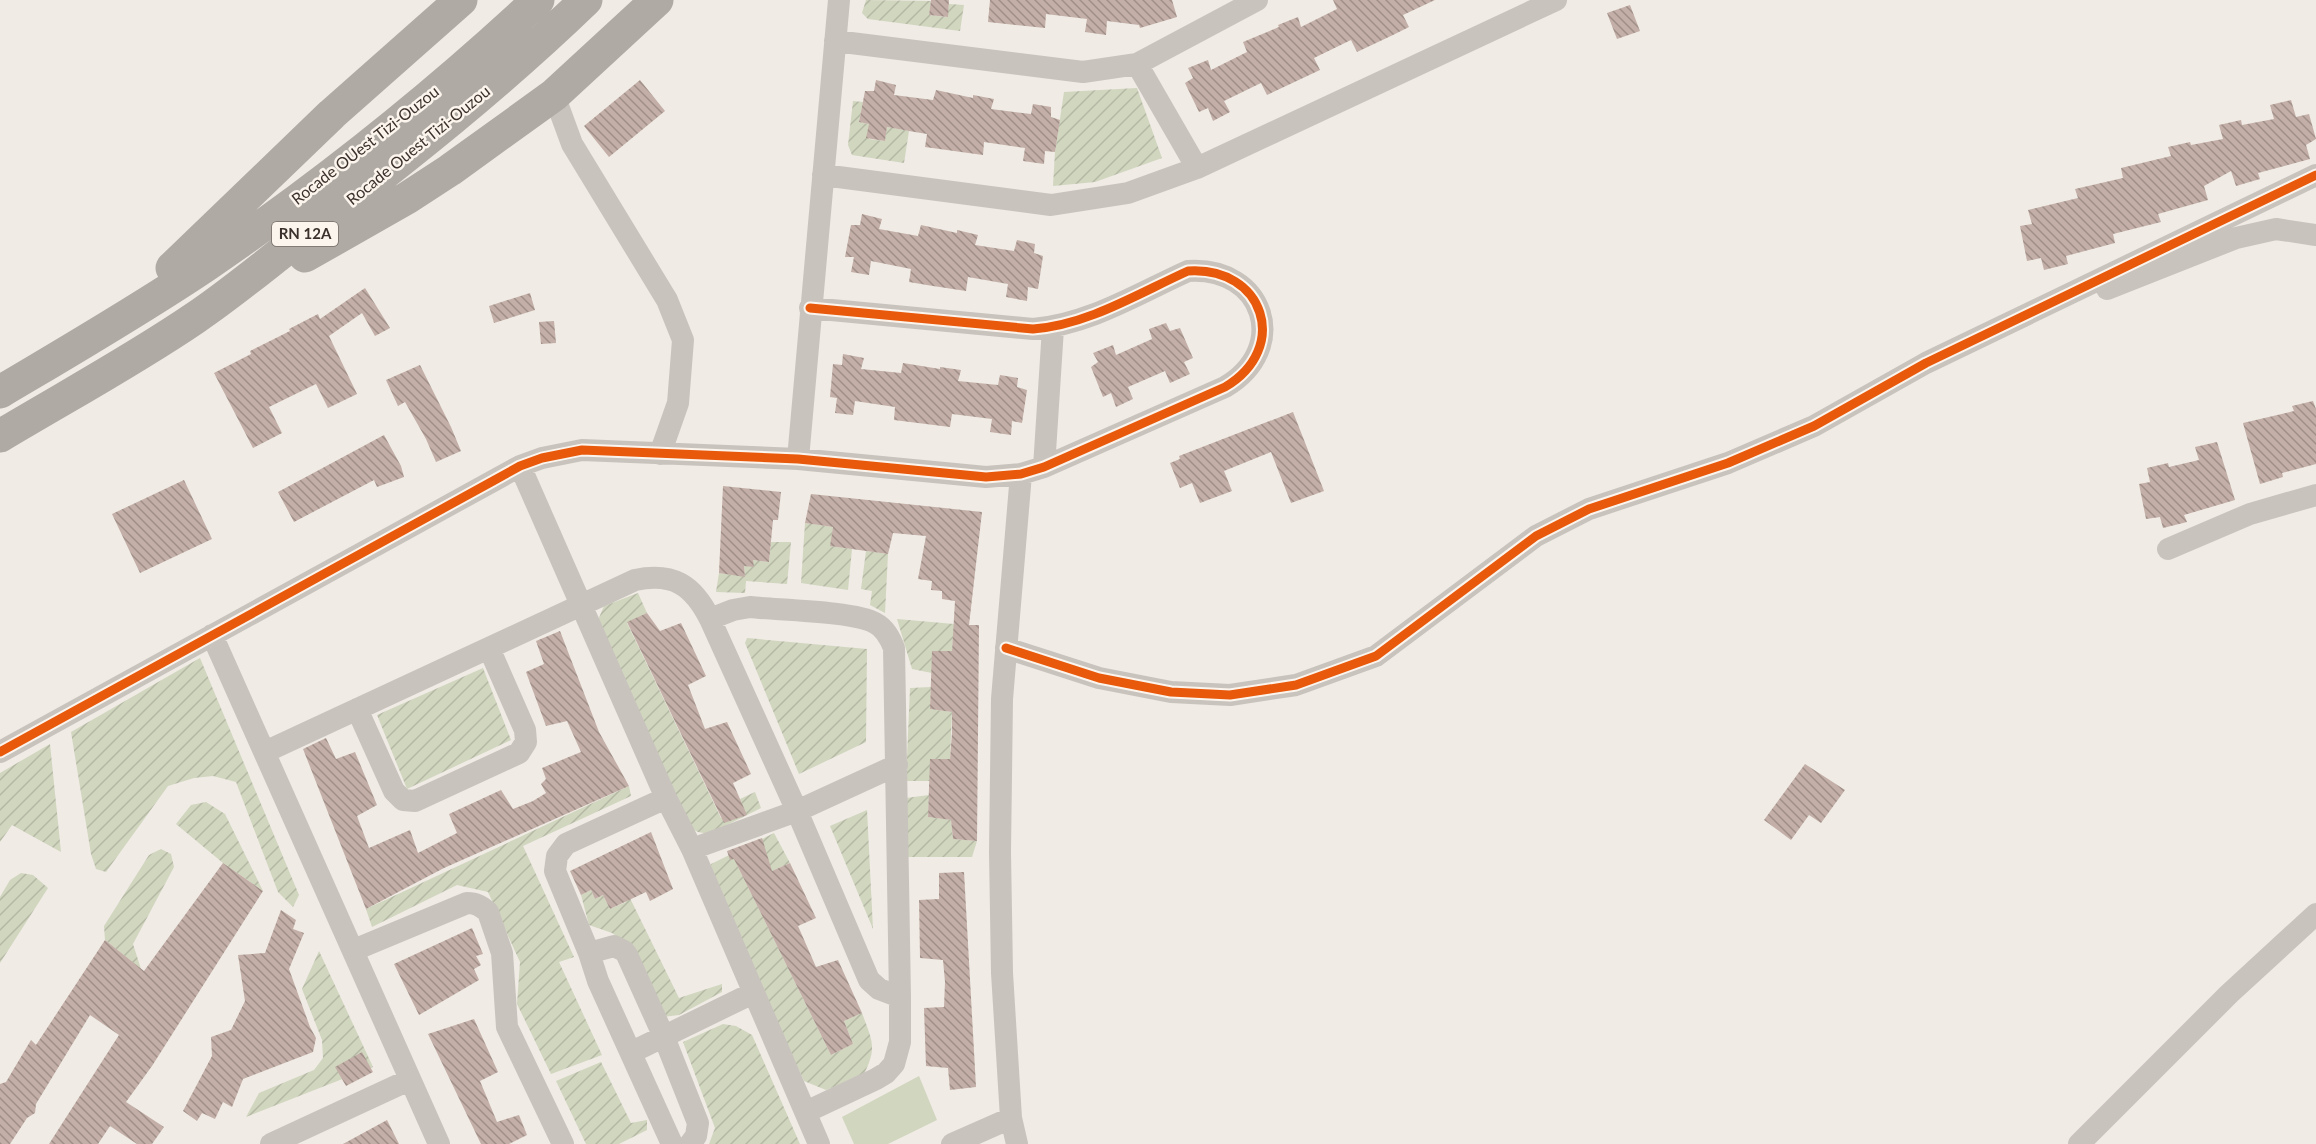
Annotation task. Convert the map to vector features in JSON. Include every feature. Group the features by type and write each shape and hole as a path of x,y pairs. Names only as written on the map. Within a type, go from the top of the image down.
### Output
{"highway":[{"path":"122,318 332,114 461,0"},
{"name":"Rocade OUest Tizi-Ouzou","path":"0,392 122,318 239,242 353,157 440,87 538,0"},
{"name":"Rocade Ouest Tizi-Ouzou","path":"0,436 149,348 196,317 462,112 544,41 586,0"},
{"path":"196,317 430,185 554,95 657,0"}],"street":[{"path":"798,459 839,0"},
{"path":"835,41 1083,72 1137,64 1257,0"},
{"path":"823,175 1051,205 1128,193 1197,168 1556,0"},
{"path":"1137,64 1197,168"},
{"path":"554,95 572,144 667,300 683,340 678,403 660,454"},
{"path":"1006,648 1099,678 1171,692 1230,695 1296,685 1376,656 1536,536 1588,509 1728,463 1814,426 1926,363 2316,175"},
{"path":"2017,319 2089,297 2236,238 2276,229 2316,235"},
{"path":"0,752 520,466 542,458 582,450 798,459 986,477 1021,474 1044,467 1241,378 1253,364 1260,348 1263,330 1260,312 1252,296 1239,283 1224,274 1206,269 1188,270 1085,318 1053,328 1033,329 810,308"},
{"path":"1044,467 1053,328"},
{"path":"520,466 666,798 692,849 819,1144"},
{"path":"1017,1144 1011,1118 1002,973 1000,852 1002,699 1021,474"},
{"path":"2168,549 2250,514 2316,495"},
{"path":"265,752 635,579 662,577 675,580 696,596 710,619 796,811 868,980 879,989 900,997"},
{"path":"710,619 733,610 750,607 857,617 876,623 884,630 894,648 900,1042 894,1064 886,1072 806,1112"},
{"path":"212,635 439,1144"},
{"path":"357,710 398,796 403,800 415,801 519,753 526,742 525,730 489,648"},
{"path":"692,849 796,811 897,765"},
{"path":"666,798 566,844 557,856 555,871 589,953 598,981 672,1144"},
{"path":"354,950 467,903 472,903 488,912 500,946 507,1027 563,1144"},
{"path":"2079,1144 2229,994 2316,914"},
{"path":"589,953 609,946 624,951 664,1037 698,1123 696,1136 690,1144"},
{"path":"632,1052 753,993"},
{"path":"271,1144 409,1080"},
{"path":"952,1144 1011,1118"}],"green space":[{"path":"866,0 931,1 929,15 947,17 949,4 964,5 960,31 868,19 862,13"},
{"path":"1137,88 1162,158 1095,182 1053,186 1055,152 1064,92"},
{"path":"853,101 863,102 859,122 869,124 869,139 885,141 887,127 909,131 904,163 852,155 848,145"},
{"path":"805,523 833,527 831,546 852,549 848,590 801,583"},
{"path":"771,542 791,542 787,584 746,581 745,593 716,592 719,573 745,576 744,566 753,566 753,560 769,562"},
{"path":"866,551 888,554 885,613 870,605 872,591 861,589"},
{"path":"638,593 647,613 627,623 721,818 743,807 740,799 755,792 761,808 709,834 698,832 687,826 598,620 604,606"},
{"path":"897,619 954,624 952,651 932,651 932,673 912,669"},
{"path":"747,638 867,649 866,742 799,774 745,643"},
{"path":"200,658 299,895 293,907 278,892 236,782 213,776 194,778 168,786 106,872 96,869 91,854 71,732"},
{"path":"483,668 511,740 407,789 377,715"},
{"path":"931,687 930,709 952,712 950,759 930,781 906,781 910,688"},
{"path":"50,744 61,852 12,825 0,842 0,773"},
{"path":"629,786 631,796 523,846 574,957 559,962 602,1055 551,1074 517,1004 520,962 488,892 457,885 372,927 366,909"},
{"path":"929,795 928,817 951,820 953,839 977,841 972,857 906,857 906,798"},
{"path":"206,802 225,814 263,891 223,863 176,824 191,805"},
{"path":"867,810 873,929 830,826"},
{"path":"774,833 790,863 770,872 737,865 831,1055 853,1044 844,1021 862,1013 871,1038 871,1058 863,1076 826,1090 804,1081 708,877 711,864"},
{"path":"161,849 171,854 174,867 133,944 141,969 105,940 104,926 149,855"},
{"path":"21,873 33,875 48,888 0,963 0,897 10,880"},
{"path":"625,888 679,998 722,984 722,992 679,1015 663,1017 630,945 612,933 589,925 581,895 591,890 595,899 603,895 610,909 626,902 620,890"},
{"path":"319,951 373,1067 246,1117 259,1093 314,1070 323,1058 322,1040 302,989"},
{"path":"723,1024 736,1026 752,1035 800,1144 709,1144 715,1128 683,1042"},
{"path":"601,1062 631,1123 647,1120 647,1130 619,1144 586,1144 556,1081"},
{"path":"919,1076 937,1120 888,1144 854,1144 842,1117"}],"building":[{"path":"931,0 949,0 948,17 929,15"},
{"path":"990,0 1172,0 1177,17 1140,28 1139,25 1107,21 1106,35 1085,32 1087,19 1046,14 1045,28 988,22"},
{"path":"1333,0 1435,0 1403,15 1409,27 1393,35 1357,52 1351,40 1314,58 1320,70 1267,95 1261,83 1224,101 1230,112 1213,121 1208,108 1199,112 1185,83 1193,78 1188,68 1208,60 1211,70 1247,52 1243,42 1279,27 1278,25 1298,17 1301,27 1337,9"},
{"path":"1630,5 1640,31 1617,39 1607,13"},
{"path":"640,80 665,111 609,157 584,126"},
{"path":"876,80 896,85 894,95 933,100 936,90 973,98 973,95 994,99 991,109 1031,114 1033,104 1051,107 1051,117 1060,120 1055,152 1045,151 1044,164 1023,161 1025,148 984,142 983,155 925,147 927,134 887,127 885,141 866,138 869,124 859,122 865,91 874,91"},
{"path":"2291,100 2296,117 2309,114 2316,139 2306,145 2310,159 2258,173 2260,179 2236,186 2231,171 2204,186 2208,200 2158,214 2161,222 2113,234 2115,243 2066,256 2068,264 2044,270 2041,258 2027,261 2020,226 2032,224 2028,210 2078,198 2075,189 2123,178 2121,168 2171,156 2168,147 2223,139 2219,125 2241,120 2242,125 2274,119 2270,105"},
{"path":"862,214 882,219 879,229 918,236 921,225 978,235 975,245 1014,251 1017,240 1035,244 1034,253 1043,256 1038,289 1028,287 1027,301 1006,297 1008,284 968,277 966,291 909,282 911,269 871,261 869,275 851,272 854,257 845,257 851,225 860,225"},
{"path":"365,288 390,328 375,336 362,313 329,336 357,394 328,408 316,384 269,407 282,433 253,448 214,373 318,314 320,319"},
{"path":"530,293 535,310 494,323 489,306"},
{"path":"554,321 556,343 541,344 539,322"},
{"path":"1166,323 1170,331 1180,328 1193,358 1184,362 1190,374 1170,383 1165,371 1128,387 1133,399 1116,407 1111,393 1103,397 1091,367 1098,362 1093,353 1113,345 1116,355 1152,339 1149,329"},
{"path":"843,354 864,358 861,369 901,373 903,363 961,370 958,381 998,385 1000,375 1018,378 1017,387 1027,390 1022,423 1012,421 1011,435 990,432 992,419 952,414 950,427 894,420 895,407 855,401 853,415 835,413 837,398 830,397 833,364 842,365"},
{"path":"420,365 461,451 436,462 405,402 398,406 386,380"},
{"path":"2313,401 2316,409 2316,464 2282,473 2283,477 2260,484 2243,423 2294,411 2292,406"},
{"path":"1293,412 1324,491 1291,503 1271,452 1224,471 1232,491 1200,503 1192,483 1180,488 1170,463 1180,459 1179,456"},
{"path":"384,435 401,466 404,477 377,487 374,480 294,522 278,492"},
{"path":"2217,442 2235,500 2184,515 2187,522 2163,528 2160,517 2146,519 2139,484 2150,482 2147,468 2168,463 2169,467 2199,460 2195,447"},
{"path":"184,480 212,539 140,573 112,514"},
{"path":"723,486 781,492 778,520 773,520 769,562 753,560 754,567 744,566 745,577 719,573"},
{"path":"811,494 982,512 969,625 979,625 977,841 953,839 951,820 928,817 930,759 950,759 952,733 952,712 930,709 932,651 952,651 955,601 942,599 942,591 931,590 932,581 918,579 926,536 893,533 888,554 830,546 833,527 805,523"},
{"path":"647,613 660,631 681,623 706,676 688,685 705,729 727,722 751,774 733,783 747,815 724,823 627,622"},
{"path":"560,631 599,732 629,786 444,868 366,909 303,749 326,738 336,759 355,752 377,805 357,816 369,848 410,830 418,853 457,833 449,814 501,790 513,809 533,801 546,793 541,784 546,779 542,768 581,752 567,721 546,726 526,672 544,664 536,641"},
{"path":"1805,764 1845,790 1821,823 1809,815 1791,840 1764,820"},
{"path":"651,832 673,889 650,901 646,892 610,909 603,895 595,899 591,890 581,895 570,871"},
{"path":"762,838 772,871 790,863 816,918 798,926 816,967 838,960 862,1013 844,1021 853,1044 831,1055 734,859 730,860 727,851"},
{"path":"223,863 263,891 152,1066 126,1102 164,1127 152,1144 137,1144 110,1126 98,1144 49,1144 119,1035 90,1015 36,1104 35,1113 27,1118 10,1144 0,1144 0,1084 6,1082 31,1040 36,1045 105,940 144,971"},
{"path":"964,872 976,1087 950,1090 948,1068 926,1066 924,1008 944,1007 945,982 943,960 920,958 919,900 939,899 939,873"},
{"path":"281,910 296,920 293,929 304,933 289,969 316,1038 313,1052 243,1079 232,1107 223,1102 215,1119 202,1113 197,1121 183,1111 212,1056 211,1037 231,1030 245,1001 238,955 265,953"},
{"path":"472,928 483,954 476,956 481,965 474,969 479,980 419,1015 394,964"},
{"path":"474,1019 498,1072 480,1081 497,1122 519,1115 527,1135 509,1144 481,1144 428,1034"},
{"path":"362,1052 373,1072 346,1086 335,1067"},
{"path":"387,1120 399,1144 343,1144"}],"cycle path":[{"path":"1006,648 1099,678 1171,692 1230,695 1296,685 1376,656 1536,536 1589,509 1728,463 1814,426 1926,363 2316,175"},
{"path":"0,752 520,466 542,458 582,450 798,459 986,477 1021,474 1044,467 1225,387 1245,371 1258,352 1262,332 1260,312 1251,295 1235,282 1214,273 1188,271 1093,315 1033,329 810,308"}]}
